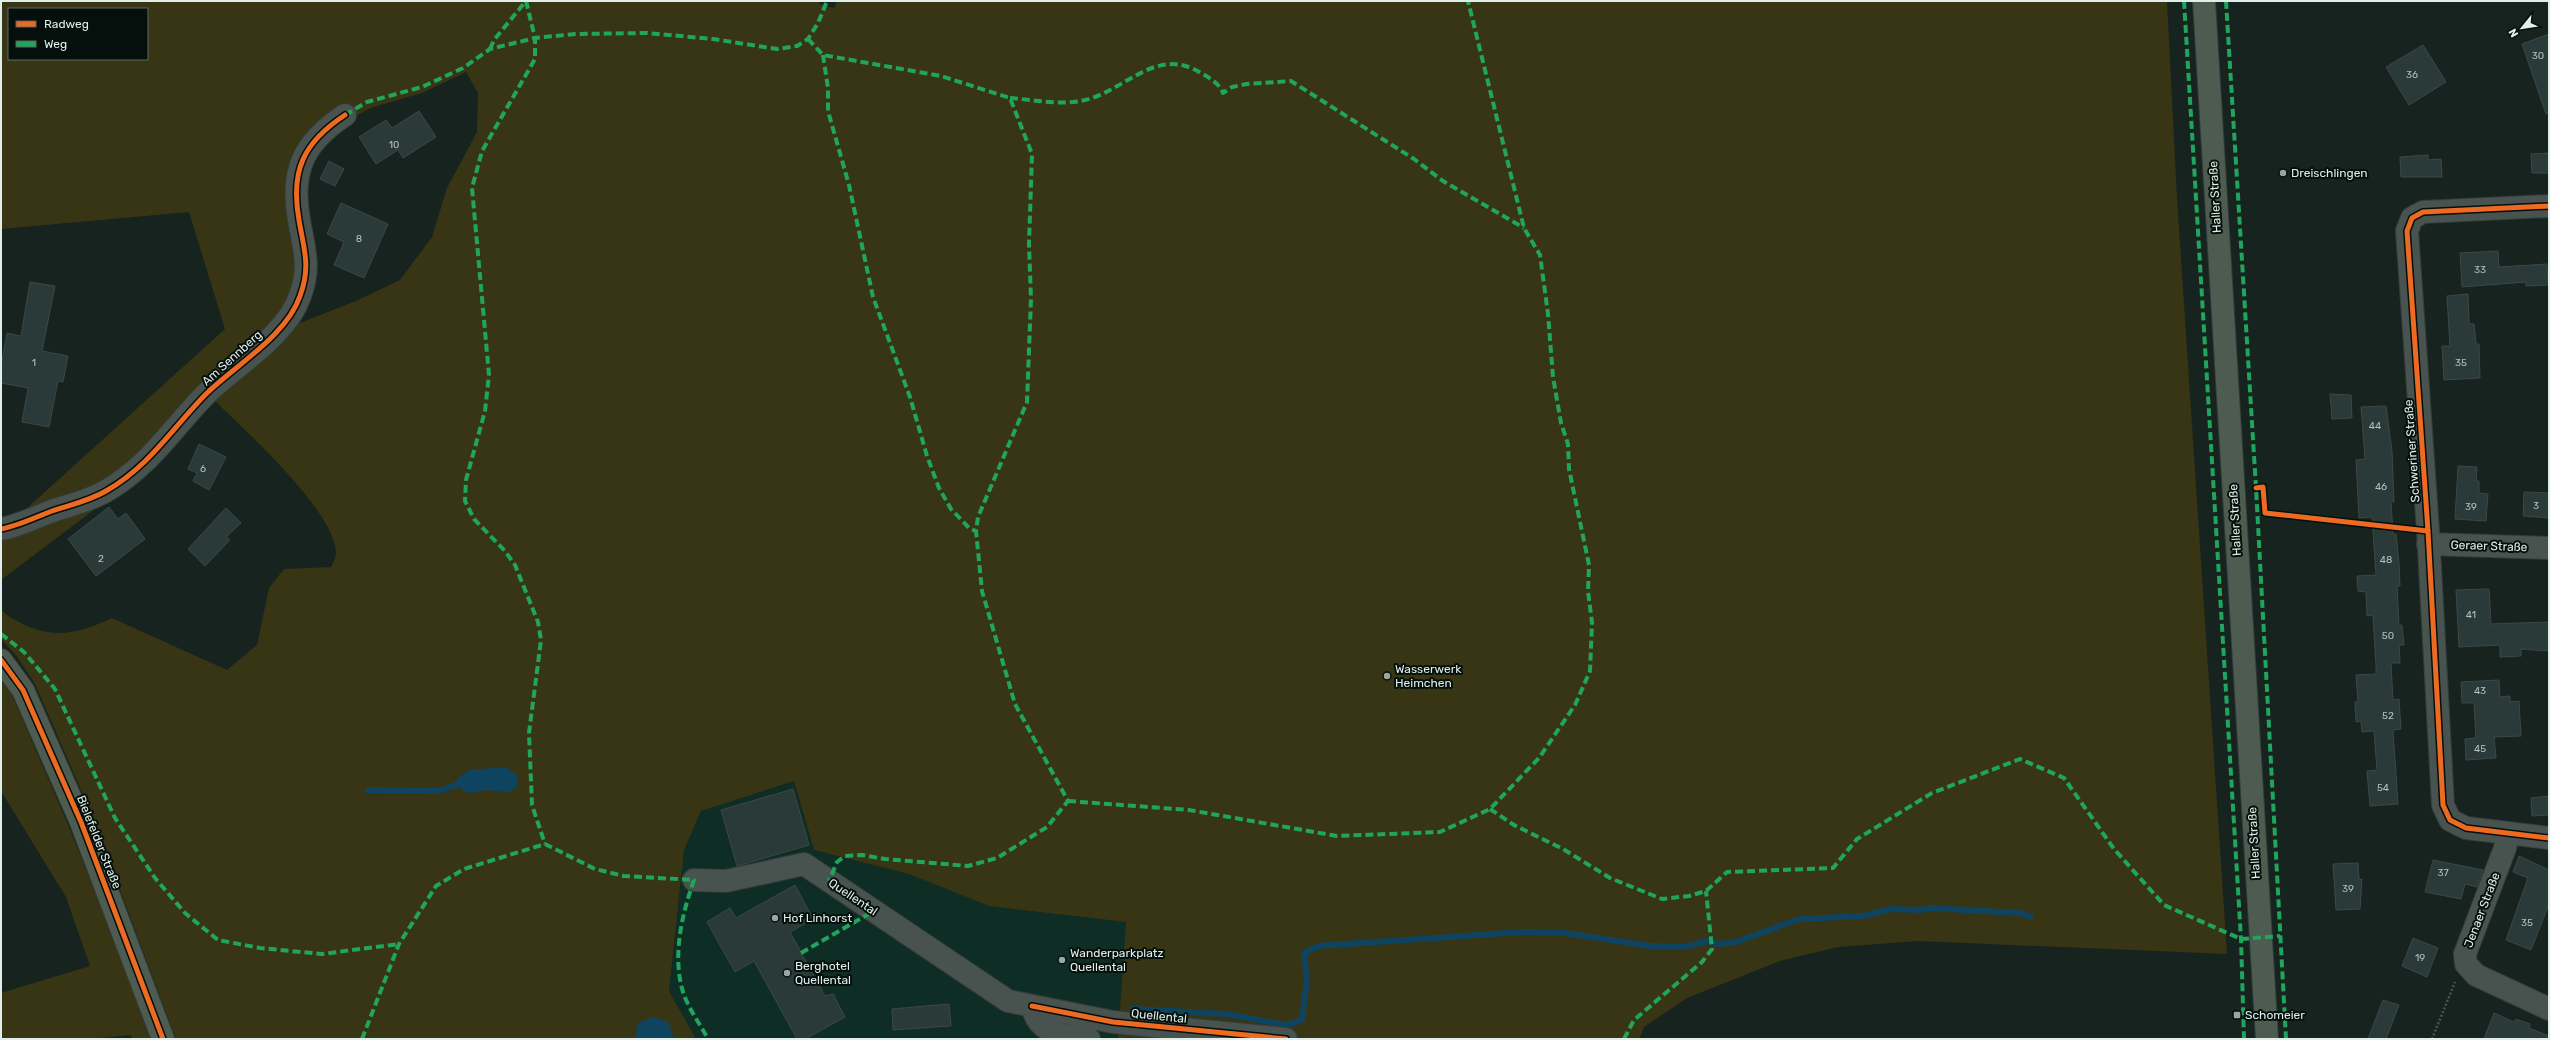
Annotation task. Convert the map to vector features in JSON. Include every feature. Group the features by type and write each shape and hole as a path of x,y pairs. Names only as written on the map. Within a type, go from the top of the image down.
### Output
{"main road":[{"name":"Haller Straße","path":"2204,1 2267,1039"},
{"name":"Bielefelder Straße","path":"1,660 23,690 81,822 163,1039"}],"street":[{"name":"Am Sennberg","path":"1,529 92,498 125,479 155,454 207,394 282,327 300,297 308,263 299,219 296,185 302,161 310,145 326,127 345,115"},
{"name":"Schweriner Straße","path":"2508,834 2466,828 2450,820 2443,805 2428,538 2407,231 2412,218 2423,212 2549,206"},
{"name":"Geraer Straße","path":"2428,538 2549,548"},
{"path":"2508,834 2549,838"},
{"name":"Jenaer Straße","path":"2508,834 2505,848 2465,954 2466,964 2476,975 2549,1009"},
{"name":"Quellental","path":"694,880 726,881 804,864 1008,1001 1113,1022 1286,1039"},
{"path":"1032,1006 1035,1020 1048,1031 1089,1039"}],"path":[{"path":"2256,488 2263,487 2265,513 2428,538"},
{"path":"2432,1039 2460,968 2466,964"}],"shaded area":[{"path":"1,1 820,1 819,4 834,8 837,1 2167,1 2177,198 2227,954 1918,941 1838,947 1780,961 1687,998 1644,1027 1639,1039 1118,1039 1126,922 989,906 909,874 814,850 794,781 701,811 684,850 669,991 696,1039 176,1039 92,815 35,684 18,658 2,640 1,609 13,619 21,623 44,632 56,633 78,631 112,618 227,670 257,645 269,588 284,569 331,567 336,553 332,535 304,493 284,470 211,397 123,488 1,580 1,536 15,519 225,329 189,212 1,229","holes":["466,72 478,93 477,132 447,188 432,237 400,280 356,301 295,325 316,278 315,244 303,184 322,141 339,126 370,108 422,93"]},
{"path":"1,679 12,695 69,827 154,1039 132,1039 131,1035 91,1039 1,1039 1,993 90,966 66,897 1,791"},
{"path":"794,781 814,850 909,874 989,906 1126,922 1118,1039 696,1039 669,991 684,850 701,811"}],"water":[{"path":"505,767 517,775 518,786 509,792 486,790 470,793 463,791 458,784 458,778 469,770"},
{"path":"654,1017 668,1022 674,1039 636,1039 637,1023"}],"building":[{"path":"2549,34 2549,113 2546,114 2522,44"},
{"path":"2423,45 2446,82 2409,105 2386,67"},
{"path":"419,111 436,137 403,158 398,150 376,164 359,137 386,120 392,128"},
{"path":"2549,153 2549,173 2532,173 2531,154"},
{"path":"2428,155 2428,160 2441,159 2442,177 2401,177 2400,157"},
{"path":"329,161 344,169 335,186 320,179"},
{"path":"341,203 388,224 364,278 334,265 344,242 327,234"},
{"path":"2498,251 2499,267 2547,264 2548,285 2526,286 2526,282 2462,287 2460,253"},
{"path":"30,282 55,286 42,351 68,356 63,382 58,381 49,427 22,422 28,388 1,383 1,367 7,333 21,336"},
{"path":"2468,294 2469,324 2474,324 2476,344 2479,344 2480,378 2444,380 2442,346 2450,346 2447,296"},
{"path":"2330,394 2351,395 2352,418 2332,419"},
{"path":"2386,406 2392,451 2394,502 2391,502 2393,534 2396,534 2399,563 2400,586 2397,586 2399,625 2402,625 2404,645 2399,645 2400,663 2391,663 2393,700 2399,699 2401,729 2393,730 2398,804 2370,806 2367,771 2377,770 2374,731 2362,732 2361,721 2356,722 2355,702 2358,702 2356,675 2376,674 2376,666 2373,615 2367,616 2366,592 2358,591 2357,576 2376,575 2372,517 2359,518 2356,460 2365,459 2361,407"},
{"path":"199,444 226,457 209,490 193,481 197,473 188,469"},
{"path":"2458,466 2477,467 2476,481 2479,481 2479,493 2488,494 2486,521 2455,519"},
{"path":"2524,492 2549,493 2549,518 2523,516"},
{"path":"109,507 118,519 126,513 145,539 96,576 68,539"},
{"path":"226,508 241,523 226,537 230,540 205,566 188,549"},
{"path":"2489,589 2491,624 2549,622 2549,651 2521,649 2521,656 2500,657 2500,645 2459,647 2456,590"},
{"path":"2499,680 2500,697 2510,696 2510,702 2519,701 2521,736 2494,737 2496,758 2466,760 2465,739 2476,738 2474,703 2462,703 2461,682"},
{"path":"793,789 809,845 737,866 721,810"},
{"path":"2549,796 2549,815 2532,816 2531,798"},
{"path":"2519,856 2549,870 2549,904 2531,950 2506,940 2528,878 2513,872"},
{"path":"2433,860 2483,870 2477,887 2465,884 2461,899 2425,892"},
{"path":"2358,863 2359,880 2362,879 2360,909 2336,910 2333,864"},
{"name":"Berghotel Quellental","path":"795,885 813,919 790,932 825,996 833,994 845,1017 805,1039 797,1039 754,961 735,972 707,922 730,908 736,918"},
{"path":"2413,938 2438,948 2427,977 2402,966"},
{"path":"2383,1000 2399,1005 2386,1039 2368,1039"},
{"path":"949,1004 951,1026 893,1030 892,1009"},
{"path":"2494,1013 2514,1022 2516,1019 2530,1024 2529,1028 2549,1036 2549,1039 2484,1039"}],"waterway":[{"path":"368,790 439,791 458,784"},
{"path":"1132,1009 1226,1014 1287,1025 1302,1020 1307,979 1304,953 1318,946 1522,932 1565,933 1650,946 1685,947 1707,941 1720,944 1736,942 1799,919 1863,916 1890,909 1921,910 1930,908 2020,913 2031,917"}],"marked path":[{"path":"526,1 535,38 535,59 482,151 472,188 489,375 485,411 466,480 465,501 474,519 505,551 515,565 538,622 541,640 529,733 532,805 545,844"},
{"path":"490,49 494,40 526,1"},
{"path":"345,115 367,102 422,87 463,68 490,49 535,38 575,34 647,33 713,39 777,49 797,46 808,39 818,23 827,1"},
{"path":"1068,801 1189,810 1337,836 1440,832 1490,809 1539,758 1575,705 1590,671 1592,623 1588,591 1589,565 1569,469 1568,444 1561,423 1553,377 1548,314 1540,255 1524,228 1468,1"},
{"path":"2184,1 2241,939 2244,1039"},
{"path":"2226,1 2256,488 2286,1039"},
{"path":"808,39 823,55 941,76 1010,98 1032,154 1029,244 1031,299 1027,402 978,517 976,531 982,591 1015,704 1068,801 1047,827 997,858 968,866 885,859 862,855 845,856 837,862 829,881"},
{"path":"823,55 828,88 828,111 849,185 873,297 910,397 927,456 939,488 951,509 970,529 976,531"},
{"path":"1010,98 1051,102 1082,101 1106,92 1145,71 1158,66 1172,64 1186,66 1201,73 1217,84 1223,93 1232,87 1247,84 1291,81 1414,159 1443,181 1524,228"},
{"path":"1,634 24,652 55,689 115,818 155,878 185,913 218,940 260,948 322,954 399,944"},
{"path":"1490,809 1514,825 1563,849 1610,878 1662,899 1689,896 1706,891 1727,872 1833,868 1857,839 1932,793 2020,759 2064,778 2114,849 2164,905 2241,939 2280,936"},
{"path":"362,1039 399,944 436,886 464,869 545,844 595,869 624,876 694,880 682,921 678,950 678,964 685,998 708,1039"},
{"path":"1624,1039 1634,1020 1702,962 1712,949 1706,891"},
{"path":"801,953 874,911"}],"cycle path":[{"path":"1,529 20,524 52,511 93,498 122,481 148,458 207,393 260,349 284,324 300,296 306,267 306,258 297,202 299,172 303,159 310,147 331,125 345,115"},
{"path":"2549,206 2423,212 2412,218 2407,231 2428,531 2443,805 2450,820 2466,828 2549,838"},
{"path":"2256,488 2263,487 2265,513 2428,531"},
{"path":"1,660 23,690 81,822 163,1039"},
{"path":"1032,1006 1113,1022 1286,1039"}],"place":[{"name":"Dreischlingen","path":"2283,173"},
{"name":"Wasserwerk Heimchen","path":"1387,676"},
{"name":"Hof Linhorst","path":"775,918"},
{"name":"Wanderparkplatz Quellental","path":"1062,960"},
{"name":"Berghotel Quellental","path":"787,973"},
{"name":"Schomeier","path":"2237,1015"}]}
